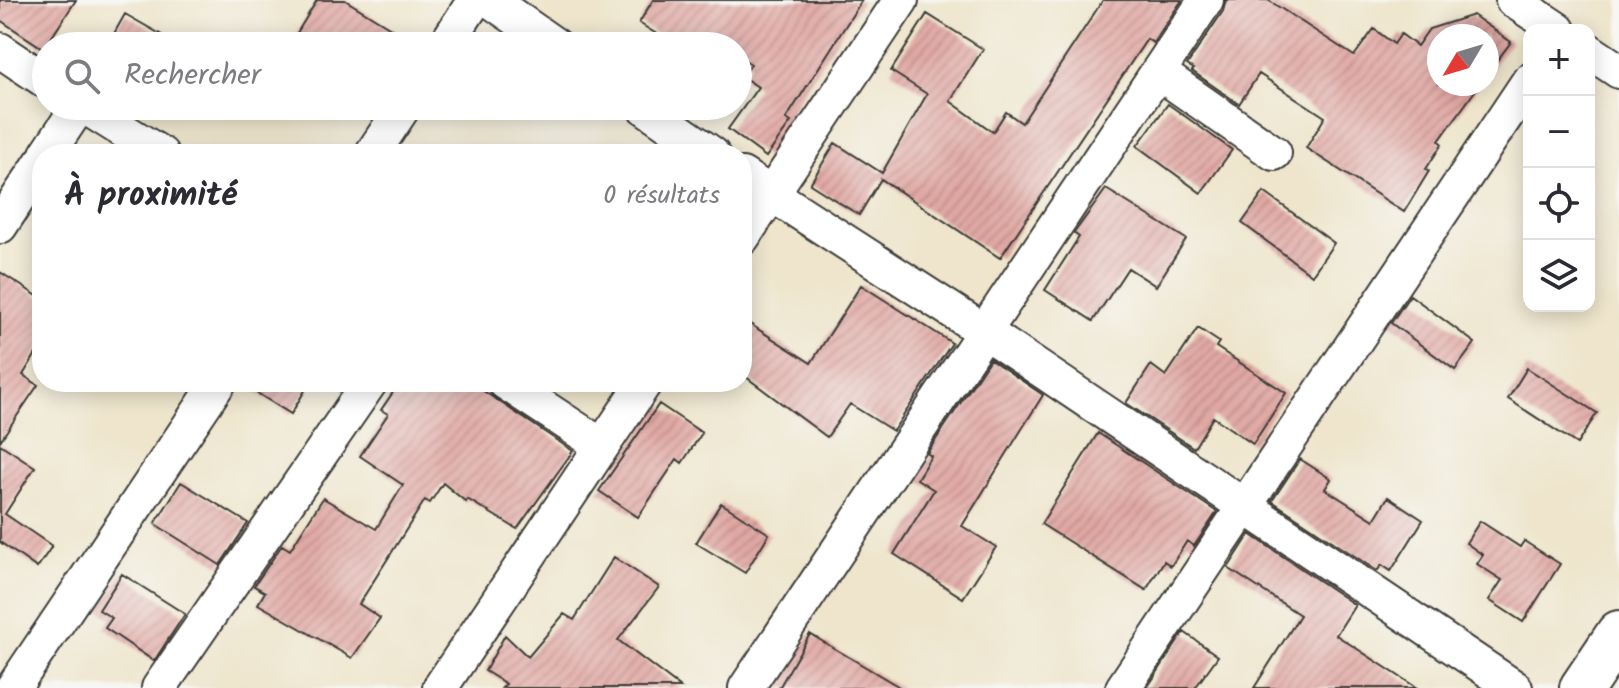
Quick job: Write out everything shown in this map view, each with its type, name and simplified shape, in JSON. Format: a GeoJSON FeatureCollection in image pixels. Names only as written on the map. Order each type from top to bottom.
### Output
{"type":"FeatureCollection","features":[{"type":"Feature","properties":{"kind":"street"},"geometry":{"type":"LineString","coordinates":[[454,32],[475,0]]}},
{"type":"Feature","properties":{"kind":"street"},"geometry":{"type":"LineString","coordinates":[[490,0],[536,32]]}},
{"type":"Feature","properties":{"kind":"street"},"geometry":{"type":"LineString","coordinates":[[752,223],[901,0]]}},
{"type":"Feature","properties":{"kind":"street"},"geometry":{"type":"LineString","coordinates":[[746,688],[1206,0]]}},
{"type":"Feature","properties":{"kind":"street"},"geometry":{"type":"LineString","coordinates":[[1513,0],[1549,24]]}},
{"type":"Feature","properties":{"kind":"street"},"geometry":{"type":"LineString","coordinates":[[0,50],[32,72]]}},
{"type":"Feature","properties":{"kind":"street"},"geometry":{"type":"LineString","coordinates":[[1595,55],[1619,71]]}},
{"type":"Feature","properties":{"kind":"street"},"geometry":{"type":"LineString","coordinates":[[1158,72],[1274,153]]}},
{"type":"Feature","properties":{"kind":"street"},"geometry":{"type":"LineString","coordinates":[[1123,688],[1523,90]]}},
{"type":"Feature","properties":{"kind":"street"},"geometry":{"type":"LineString","coordinates":[[54,144],[71,120]]}},
{"type":"Feature","properties":{"kind":"street"},"geometry":{"type":"LineString","coordinates":[[104,120],[144,144]]}},
{"type":"Feature","properties":{"kind":"street"},"geometry":{"type":"LineString","coordinates":[[379,144],[395,120]]}},
{"type":"Feature","properties":{"kind":"street"},"geometry":{"type":"LineString","coordinates":[[663,120],[698,144]]}},
{"type":"Feature","properties":{"kind":"street"},"geometry":{"type":"LineString","coordinates":[[0,226],[32,177]]}},
{"type":"Feature","properties":{"kind":"street"},"geometry":{"type":"LineString","coordinates":[[752,182],[985,332],[1515,688]]}},
{"type":"Feature","properties":{"kind":"street"},"geometry":{"type":"LineString","coordinates":[[13,688],[212,392]]}},
{"type":"Feature","properties":{"kind":"street"},"geometry":{"type":"LineString","coordinates":[[159,688],[363,392]]}},
{"type":"Feature","properties":{"kind":"street"},"geometry":{"type":"LineString","coordinates":[[520,392],[602,446]]}},
{"type":"Feature","properties":{"kind":"street"},"geometry":{"type":"LineString","coordinates":[[449,685],[638,392]]}},
{"type":"Feature","properties":{"kind":"street"},"geometry":{"type":"LineString","coordinates":[[1582,688],[1619,633]]}},
{"type":"Feature","properties":{"kind":"building"},"geometry":{"type":"Polygon","coordinates":[[[0,0],[76,0],[55,32],[32,32],[32,41],[0,20],[0,0]]]}},
{"type":"Feature","properties":{"kind":"building"},"geometry":{"type":"Polygon","coordinates":[[[317,0],[345,0],[397,32],[298,32],[317,0]]]}},
{"type":"Feature","properties":{"kind":"building"},"geometry":{"type":"Polygon","coordinates":[[[653,0],[862,0],[786,119],[791,122],[766,157],[728,129],[734,120],[752,120],[752,95],[758,87],[752,83],[752,32],[653,32],[639,23],[653,0]]]}},
{"type":"Feature","properties":{"kind":"building"},"geometry":{"type":"Polygon","coordinates":[[[1103,0],[1182,0],[1153,43],[1147,39],[1000,258],[881,179],[859,215],[810,184],[835,143],[882,173],[927,94],[891,71],[927,14],[983,49],[950,101],[993,132],[1006,112],[1022,123],[1103,0]]]}},
{"type":"Feature","properties":{"kind":"building"},"geometry":{"type":"Polygon","coordinates":[[[1226,0],[1268,0],[1354,56],[1374,29],[1394,44],[1401,34],[1417,46],[1427,32],[1427,96],[1471,96],[1439,141],[1442,144],[1426,169],[1429,171],[1404,212],[1306,148],[1325,117],[1259,74],[1239,104],[1192,71],[1194,69],[1187,65],[1223,11],[1226,0]]]}},
{"type":"Feature","properties":{"kind":"building"},"geometry":{"type":"Polygon","coordinates":[[[125,14],[156,32],[115,32],[125,14]]]}},
{"type":"Feature","properties":{"kind":"building"},"geometry":{"type":"Polygon","coordinates":[[[1473,15],[1486,24],[1445,24],[1473,15]]]}},
{"type":"Feature","properties":{"kind":"building"},"geometry":{"type":"Polygon","coordinates":[[[1499,33],[1511,42],[1499,58],[1499,33]]]}},
{"type":"Feature","properties":{"kind":"building"},"geometry":{"type":"Polygon","coordinates":[[[1168,104],[1232,150],[1201,193],[1137,146],[1168,104]]]}},
{"type":"Feature","properties":{"kind":"building"},"geometry":{"type":"Polygon","coordinates":[[[1106,189],[1186,239],[1156,286],[1128,268],[1093,321],[1045,290],[1079,237],[1074,233],[1106,189]]]}},
{"type":"Feature","properties":{"kind":"building"},"geometry":{"type":"Polygon","coordinates":[[[1264,192],[1334,243],[1312,275],[1242,223],[1264,192]]]}},
{"type":"Feature","properties":{"kind":"building"},"geometry":{"type":"Polygon","coordinates":[[[0,272],[32,293],[32,360],[23,375],[32,381],[33,392],[0,441],[0,272]]]}},
{"type":"Feature","properties":{"kind":"building"},"geometry":{"type":"Polygon","coordinates":[[[861,285],[952,343],[893,431],[850,404],[827,437],[752,381],[752,325],[811,363],[861,285]]]}},
{"type":"Feature","properties":{"kind":"building"},"geometry":{"type":"Polygon","coordinates":[[[1410,295],[1475,343],[1455,370],[1391,323],[1410,295]]]}},
{"type":"Feature","properties":{"kind":"building"},"geometry":{"type":"Polygon","coordinates":[[[1198,328],[1219,342],[1216,347],[1286,393],[1253,444],[1213,417],[1194,448],[1126,403],[1151,365],[1166,376],[1198,328]]]}},
{"type":"Feature","properties":{"kind":"building"},"geometry":{"type":"Polygon","coordinates":[[[990,359],[1043,395],[962,526],[996,547],[963,598],[894,554],[934,490],[917,479],[931,456],[927,453],[990,359]]]}},
{"type":"Feature","properties":{"kind":"building"},"geometry":{"type":"Polygon","coordinates":[[[1527,368],[1597,413],[1577,444],[1508,399],[1527,368]]]}},
{"type":"Feature","properties":{"kind":"building"},"geometry":{"type":"Polygon","coordinates":[[[255,392],[304,392],[291,414],[255,392]]]}},
{"type":"Feature","properties":{"kind":"building"},"geometry":{"type":"Polygon","coordinates":[[[393,392],[485,392],[573,451],[517,529],[467,499],[466,502],[443,483],[430,503],[425,500],[359,604],[380,618],[352,658],[258,604],[265,592],[254,586],[282,545],[290,550],[323,498],[376,529],[403,485],[360,456],[388,414],[381,410],[393,392]]]}},
{"type":"Feature","properties":{"kind":"building"},"geometry":{"type":"Polygon","coordinates":[[[659,404],[702,433],[682,463],[677,459],[638,517],[599,491],[659,404]]]}},
{"type":"Feature","properties":{"kind":"building"},"geometry":{"type":"Polygon","coordinates":[[[1098,433],[1217,512],[1194,546],[1187,541],[1171,566],[1164,561],[1146,590],[1041,524],[1098,433]]]}},
{"type":"Feature","properties":{"kind":"building"},"geometry":{"type":"Polygon","coordinates":[[[0,444],[35,467],[5,514],[52,546],[37,568],[0,542],[0,444]]]}},
{"type":"Feature","properties":{"kind":"building"},"geometry":{"type":"Polygon","coordinates":[[[1300,459],[1331,479],[1325,489],[1374,520],[1388,497],[1423,520],[1391,571],[1382,565],[1377,571],[1272,501],[1300,459]]]}},
{"type":"Feature","properties":{"kind":"building"},"geometry":{"type":"Polygon","coordinates":[[[181,482],[248,523],[220,565],[155,524],[181,482]]]}},
{"type":"Feature","properties":{"kind":"building"},"geometry":{"type":"Polygon","coordinates":[[[721,503],[769,534],[745,573],[696,543],[721,503]]]}},
{"type":"Feature","properties":{"kind":"building"},"geometry":{"type":"Polygon","coordinates":[[[1480,521],[1520,547],[1524,541],[1560,564],[1523,622],[1489,600],[1502,580],[1477,564],[1483,555],[1466,543],[1480,521]]]}},
{"type":"Feature","properties":{"kind":"building"},"geometry":{"type":"Polygon","coordinates":[[[1250,534],[1355,605],[1336,635],[1417,688],[1254,688],[1300,615],[1228,568],[1250,534]]]}},
{"type":"Feature","properties":{"kind":"building"},"geometry":{"type":"Polygon","coordinates":[[[614,557],[659,587],[618,640],[681,688],[502,688],[506,684],[485,671],[505,635],[528,657],[564,614],[574,620],[614,557]]]}},
{"type":"Feature","properties":{"kind":"building"},"geometry":{"type":"Polygon","coordinates":[[[122,574],[185,614],[154,661],[105,628],[112,618],[99,610],[122,574]]]}},
{"type":"Feature","properties":{"kind":"building"},"geometry":{"type":"Polygon","coordinates":[[[1184,632],[1218,656],[1195,688],[1147,688],[1184,632]]]}},
{"type":"Feature","properties":{"kind":"building"},"geometry":{"type":"Polygon","coordinates":[[[810,634],[901,688],[779,688],[810,634]]]}}]}
